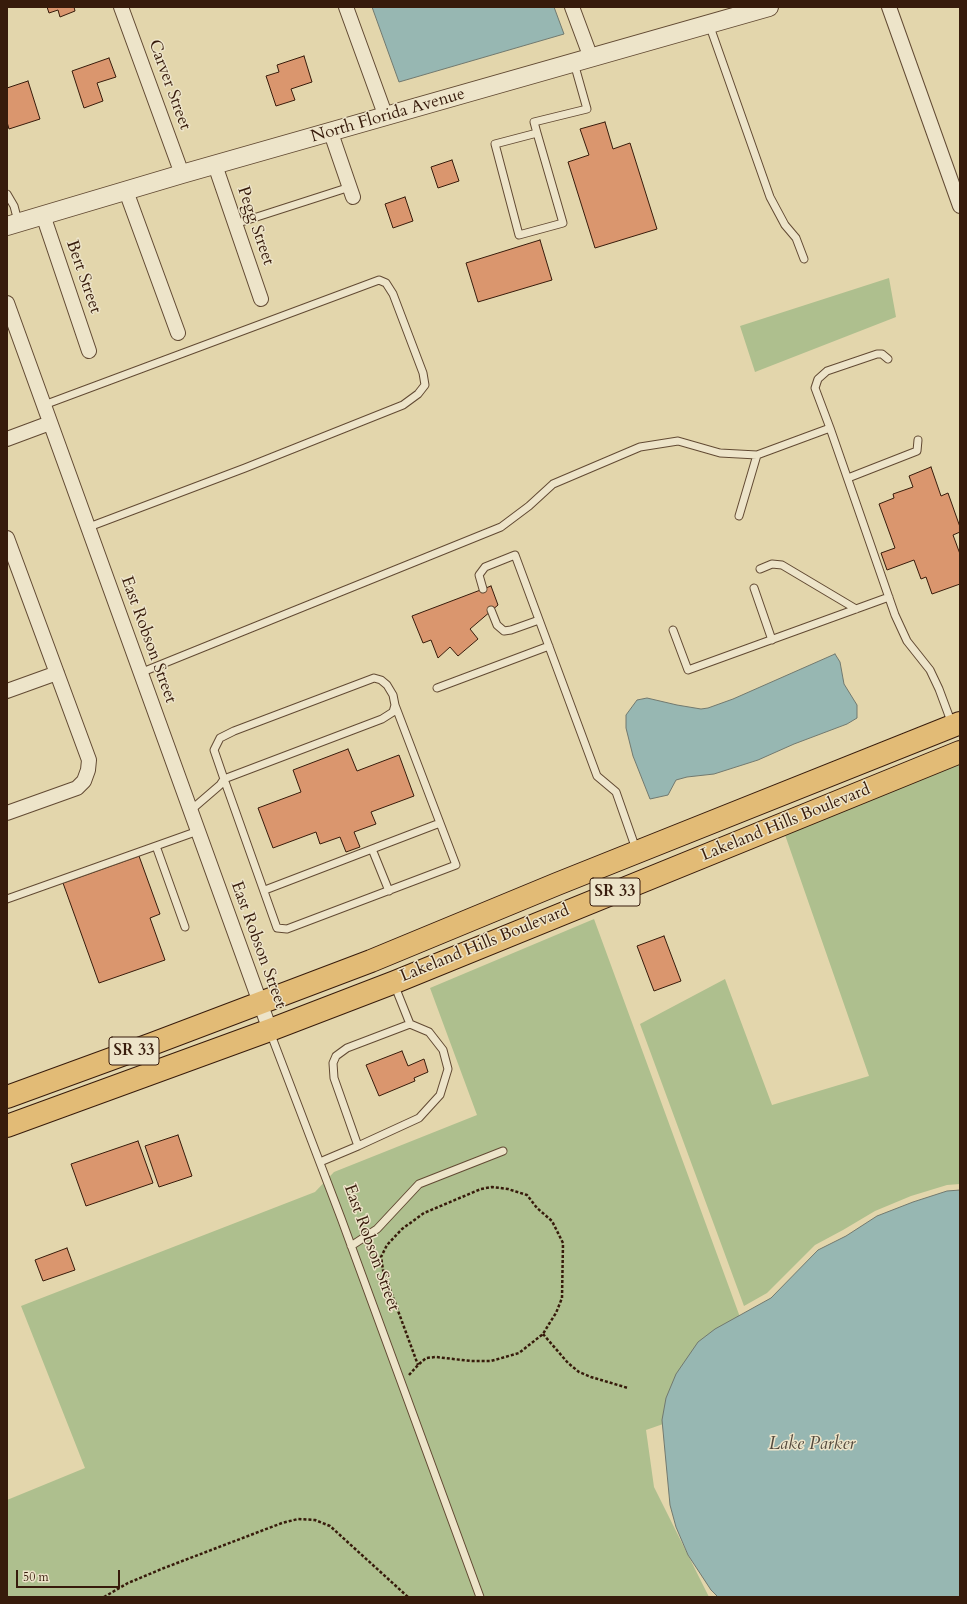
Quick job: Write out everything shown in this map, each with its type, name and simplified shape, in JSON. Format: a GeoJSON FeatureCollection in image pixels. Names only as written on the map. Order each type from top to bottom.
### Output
{"type":"FeatureCollection","features":[{"type":"Feature","properties":{"kind":"main road"},"geometry":{"type":"LineString","coordinates":[[742,841],[777,814],[925,756],[945,744],[956,725]]}},
{"type":"Feature","properties":{"kind":"main road","name":"Lakeland Hills Boulevard"},"geometry":{"type":"LineString","coordinates":[[7,1097],[260,1004],[371,961],[557,884],[956,725]]}},
{"type":"Feature","properties":{"kind":"main road","name":"Lakeland Hills Boulevard"},"geometry":{"type":"LineString","coordinates":[[7,1126],[270,1030],[393,982],[960,752]]}},
{"type":"Feature","properties":{"kind":"street","name":"Carver Street"},"geometry":{"type":"LineString","coordinates":[[121,7],[182,174]]}},
{"type":"Feature","properties":{"kind":"street"},"geometry":{"type":"LineString","coordinates":[[346,7],[386,117]]}},
{"type":"Feature","properties":{"kind":"street"},"geometry":{"type":"LineString","coordinates":[[572,7],[582,60]]}},
{"type":"Feature","properties":{"kind":"street","name":"North Florida Avenue"},"geometry":{"type":"LineString","coordinates":[[13,224],[182,174],[769,7]]}},
{"type":"Feature","properties":{"kind":"street"},"geometry":{"type":"LineString","coordinates":[[889,7],[960,206]]}},
{"type":"Feature","properties":{"kind":"street"},"geometry":{"type":"LineString","coordinates":[[330,133],[351,192]]}},
{"type":"Feature","properties":{"kind":"street","name":"Pegg Street"},"geometry":{"type":"LineString","coordinates":[[215,165],[261,299]]}},
{"type":"Feature","properties":{"kind":"street"},"geometry":{"type":"LineString","coordinates":[[126,191],[178,333]]}},
{"type":"Feature","properties":{"kind":"street","name":"Bert Street"},"geometry":{"type":"LineString","coordinates":[[43,215],[89,351]]}},
{"type":"Feature","properties":{"kind":"street","name":"East Robson Street"},"geometry":{"type":"LineString","coordinates":[[7,303],[270,1030]]}},
{"type":"Feature","properties":{"kind":"street"},"geometry":{"type":"LineString","coordinates":[[7,439],[50,423]]}},
{"type":"Feature","properties":{"kind":"street"},"geometry":{"type":"LineString","coordinates":[[7,538],[11,562],[57,673],[89,760],[88,770],[84,781],[77,788],[7,813]]}},
{"type":"Feature","properties":{"kind":"street"},"geometry":{"type":"LineString","coordinates":[[7,691],[57,673]]}},
{"type":"Feature","properties":{"kind":"lane"},"geometry":{"type":"LineString","coordinates":[[709,24],[770,197],[785,224],[796,238],[804,259]]}},
{"type":"Feature","properties":{"kind":"lane"},"geometry":{"type":"LineString","coordinates":[[537,133],[495,144],[519,235],[563,223],[534,122],[587,109],[582,60]]}},
{"type":"Feature","properties":{"kind":"lane"},"geometry":{"type":"LineString","coordinates":[[235,224],[351,192]]}},
{"type":"Feature","properties":{"kind":"lane"},"geometry":{"type":"LineString","coordinates":[[7,194],[14,206],[13,224]]}},
{"type":"Feature","properties":{"kind":"lane"},"geometry":{"type":"LineString","coordinates":[[44,405],[379,280],[386,283],[393,294],[423,373],[425,385],[418,394],[403,405],[245,468],[89,527]]}},
{"type":"Feature","properties":{"kind":"lane"},"geometry":{"type":"LineString","coordinates":[[888,359],[882,354],[877,354],[827,371],[818,379],[815,388],[889,597],[907,641],[930,670],[956,725]]}},
{"type":"Feature","properties":{"kind":"lane"},"geometry":{"type":"LineString","coordinates":[[140,673],[501,527],[529,506],[553,484],[640,448],[678,441],[720,453],[757,455],[830,428]]}},
{"type":"Feature","properties":{"kind":"lane"},"geometry":{"type":"LineString","coordinates":[[848,478],[917,451],[918,440]]}},
{"type":"Feature","properties":{"kind":"lane"},"geometry":{"type":"LineString","coordinates":[[739,516],[757,455]]}},
{"type":"Feature","properties":{"kind":"lane"},"geometry":{"type":"LineString","coordinates":[[483,589],[479,575],[485,567],[515,555],[597,776],[616,792],[638,853]]}},
{"type":"Feature","properties":{"kind":"lane"},"geometry":{"type":"LineString","coordinates":[[760,569],[772,564],[782,565],[856,609]]}},
{"type":"Feature","properties":{"kind":"lane"},"geometry":{"type":"LineString","coordinates":[[754,588],[772,640]]}},
{"type":"Feature","properties":{"kind":"lane"},"geometry":{"type":"LineString","coordinates":[[673,630],[688,670],[889,597]]}},
{"type":"Feature","properties":{"kind":"lane"},"geometry":{"type":"LineString","coordinates":[[491,610],[497,625],[504,631],[512,630],[540,620]]}},
{"type":"Feature","properties":{"kind":"lane"},"geometry":{"type":"LineString","coordinates":[[438,688],[549,646]]}},
{"type":"Feature","properties":{"kind":"lane"},"geometry":{"type":"LineString","coordinates":[[374,678],[381,680],[387,685],[393,695],[456,865],[287,929],[278,928],[224,779],[214,750],[220,738],[234,731],[374,678]]}},
{"type":"Feature","properties":{"kind":"lane"},"geometry":{"type":"LineString","coordinates":[[191,810],[220,785],[224,779],[382,719],[393,712],[396,705]]}},
{"type":"Feature","properties":{"kind":"lane"},"geometry":{"type":"LineString","coordinates":[[264,890],[440,823]]}},
{"type":"Feature","properties":{"kind":"lane"},"geometry":{"type":"LineString","coordinates":[[7,899],[198,831]]}},
{"type":"Feature","properties":{"kind":"lane"},"geometry":{"type":"LineString","coordinates":[[156,846],[185,927]]}},
{"type":"Feature","properties":{"kind":"lane"},"geometry":{"type":"LineString","coordinates":[[372,849],[388,891]]}},
{"type":"Feature","properties":{"kind":"lane"},"geometry":{"type":"LineString","coordinates":[[393,982],[410,1024]]}},
{"type":"Feature","properties":{"kind":"lane"},"geometry":{"type":"LineString","coordinates":[[320,1162],[358,1146],[419,1118],[440,1095],[448,1069],[443,1050],[429,1032],[410,1024],[347,1048],[336,1056],[333,1063],[334,1078],[358,1146]]}},
{"type":"Feature","properties":{"kind":"lane","name":"East Robson Street"},"geometry":{"type":"LineString","coordinates":[[270,1030],[480,1597]]}},
{"type":"Feature","properties":{"kind":"lane"},"geometry":{"type":"LineString","coordinates":[[351,1246],[378,1229],[419,1184],[503,1151]]}},
{"type":"Feature","properties":{"kind":"path"},"geometry":{"type":"LineString","coordinates":[[402,1385],[418,1365],[426,1358],[436,1357],[491,1362],[519,1353],[543,1334],[556,1313],[562,1298],[563,1243],[552,1221],[537,1208],[527,1195],[508,1189],[492,1187],[481,1189],[438,1206],[414,1219],[387,1246],[381,1257],[383,1270],[418,1365]]}},
{"type":"Feature","properties":{"kind":"path"},"geometry":{"type":"LineString","coordinates":[[543,1334],[568,1363],[579,1372],[628,1388]]}},
{"type":"Feature","properties":{"kind":"path"},"geometry":{"type":"LineString","coordinates":[[104,1597],[128,1583],[164,1568],[275,1526],[298,1519],[315,1520],[330,1526],[408,1597]]}},
{"type":"Feature","properties":{"kind":"green space"},"geometry":{"type":"Polygon","coordinates":[[[889,278],[896,317],[755,372],[740,326],[889,278]]]}},
{"type":"Feature","properties":{"kind":"green space"},"geometry":{"type":"Polygon","coordinates":[[[960,760],[960,1184],[947,1185],[911,1196],[875,1211],[815,1245],[767,1293],[744,1306],[640,1024],[725,979],[772,1105],[869,1076],[784,832],[960,760]]]}},
{"type":"Feature","properties":{"kind":"green space"},"geometry":{"type":"Polygon","coordinates":[[[594,919],[766,1388],[646,1430],[654,1487],[709,1597],[7,1597],[7,1500],[85,1468],[21,1306],[315,1192],[334,1172],[477,1115],[430,988],[594,919]]]}},
{"type":"Feature","properties":{"kind":"water"},"geometry":{"type":"Polygon","coordinates":[[[372,7],[554,7],[564,34],[399,82],[372,7]]]}},
{"type":"Feature","properties":{"kind":"water"},"geometry":{"type":"Polygon","coordinates":[[[835,654],[840,662],[844,684],[857,705],[857,718],[847,724],[794,744],[758,760],[714,774],[687,777],[676,780],[668,795],[650,799],[633,756],[626,728],[626,715],[637,700],[647,698],[701,709],[708,708],[733,699],[835,654]]]}},
{"type":"Feature","properties":{"kind":"water","name":"Lake Parker"},"geometry":{"type":"Polygon","coordinates":[[[960,1190],[960,1597],[718,1597],[711,1590],[688,1555],[676,1527],[670,1505],[662,1420],[666,1398],[676,1374],[698,1342],[715,1329],[771,1298],[818,1250],[846,1236],[877,1216],[947,1191],[960,1190]]]}},
{"type":"Feature","properties":{"kind":"building"},"geometry":{"type":"Polygon","coordinates":[[[47,7],[74,7],[75,11],[60,17],[58,10],[49,13],[47,7]]]}},
{"type":"Feature","properties":{"kind":"building"},"geometry":{"type":"Polygon","coordinates":[[[304,56],[312,82],[291,89],[295,100],[276,106],[266,76],[279,72],[277,65],[304,56]]]}},
{"type":"Feature","properties":{"kind":"building"},"geometry":{"type":"Polygon","coordinates":[[[109,58],[116,77],[97,83],[103,101],[84,108],[72,71],[109,58]]]}},
{"type":"Feature","properties":{"kind":"building"},"geometry":{"type":"Polygon","coordinates":[[[28,81],[40,119],[9,129],[7,122],[7,88],[28,81]]]}},
{"type":"Feature","properties":{"kind":"building"},"geometry":{"type":"Polygon","coordinates":[[[605,122],[613,149],[630,143],[657,229],[595,248],[568,162],[589,155],[580,129],[605,122]]]}},
{"type":"Feature","properties":{"kind":"building"},"geometry":{"type":"Polygon","coordinates":[[[452,160],[459,181],[438,188],[431,167],[452,160]]]}},
{"type":"Feature","properties":{"kind":"building"},"geometry":{"type":"Polygon","coordinates":[[[405,197],[413,221],[393,228],[385,204],[405,197]]]}},
{"type":"Feature","properties":{"kind":"building"},"geometry":{"type":"Polygon","coordinates":[[[540,240],[552,280],[478,302],[466,263],[540,240]]]}},
{"type":"Feature","properties":{"kind":"building"},"geometry":{"type":"Polygon","coordinates":[[[931,467],[941,496],[948,493],[960,527],[960,532],[953,535],[960,554],[960,584],[932,594],[926,577],[921,579],[914,560],[887,570],[881,553],[895,548],[879,504],[894,498],[893,494],[913,487],[909,476],[931,467]]]}},
{"type":"Feature","properties":{"kind":"building"},"geometry":{"type":"Polygon","coordinates":[[[491,586],[498,605],[470,629],[478,639],[458,656],[450,647],[438,658],[431,640],[423,643],[412,616],[491,586]]]}},
{"type":"Feature","properties":{"kind":"building"},"geometry":{"type":"Polygon","coordinates":[[[348,749],[357,771],[399,755],[414,796],[371,812],[376,824],[354,832],[360,847],[346,852],[340,837],[320,844],[316,832],[273,848],[258,808],[301,792],[293,770],[348,749]]]}},
{"type":"Feature","properties":{"kind":"building"},"geometry":{"type":"Polygon","coordinates":[[[139,856],[160,914],[150,918],[165,960],[99,983],[63,883],[139,856]]]}},
{"type":"Feature","properties":{"kind":"building"},"geometry":{"type":"Polygon","coordinates":[[[664,936],[681,981],[654,991],[637,946],[664,936]]]}},
{"type":"Feature","properties":{"kind":"building"},"geometry":{"type":"Polygon","coordinates":[[[402,1051],[408,1066],[424,1059],[428,1072],[414,1078],[415,1081],[379,1096],[366,1065],[402,1051]]]}},
{"type":"Feature","properties":{"kind":"building"},"geometry":{"type":"Polygon","coordinates":[[[178,1135],[192,1176],[159,1187],[145,1146],[178,1135]]]}},
{"type":"Feature","properties":{"kind":"building"},"geometry":{"type":"Polygon","coordinates":[[[138,1141],[153,1183],[86,1206],[71,1164],[138,1141]]]}},
{"type":"Feature","properties":{"kind":"building"},"geometry":{"type":"Polygon","coordinates":[[[67,1248],[75,1270],[43,1281],[35,1260],[67,1248]]]}}]}
